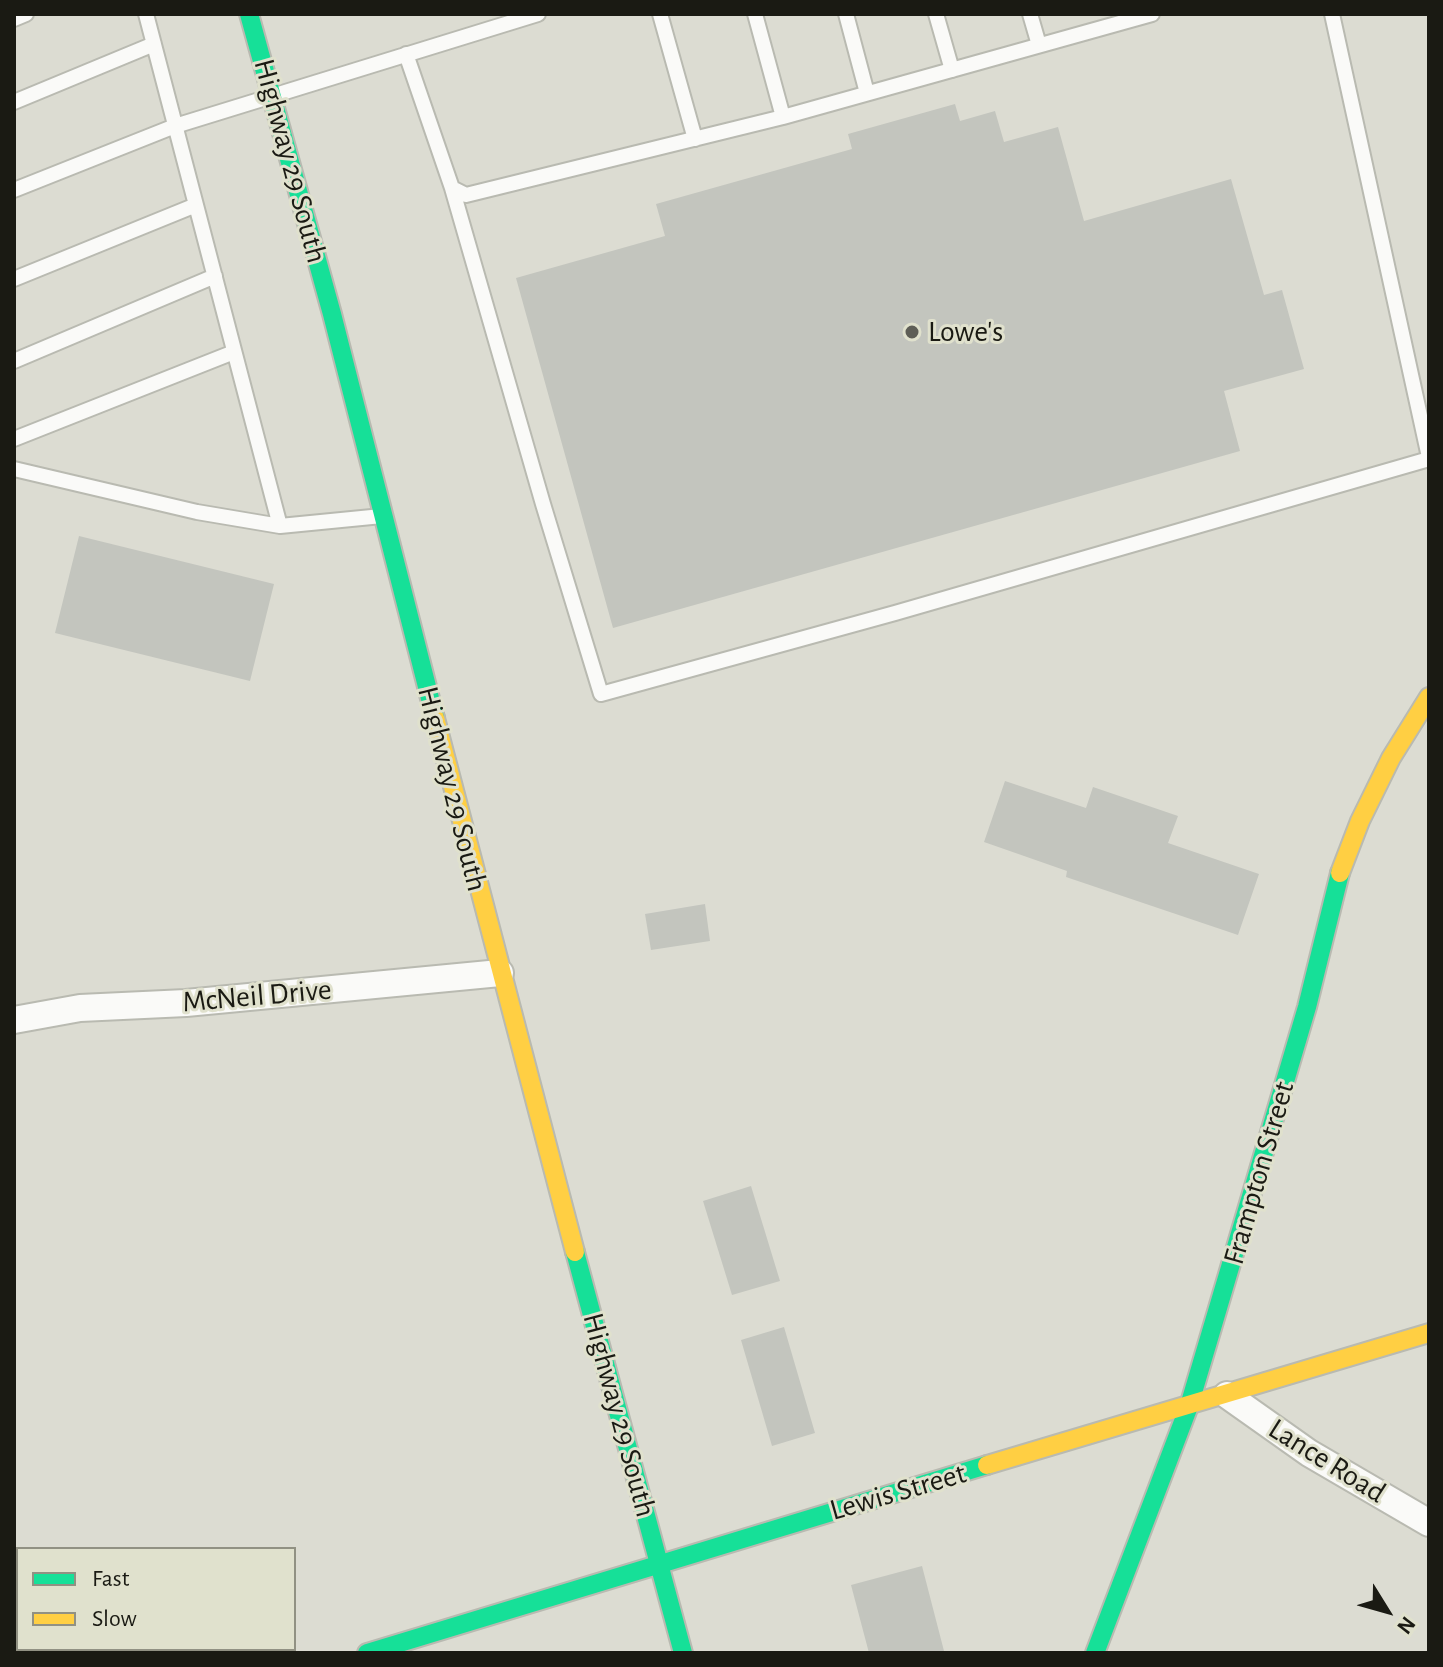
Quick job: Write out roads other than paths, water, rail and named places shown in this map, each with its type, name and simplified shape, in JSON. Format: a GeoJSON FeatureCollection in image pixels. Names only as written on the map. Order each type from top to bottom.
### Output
{"type":"FeatureCollection","features":[{"type":"Feature","properties":{"kind":"street","name":"Highway 29 South"},"geometry":{"type":"LineString","coordinates":[[249,14],[332,314],[500,973],[683,1653]]}},
{"type":"Feature","properties":{"kind":"street","name":"Frampton Street"},"geometry":{"type":"LineString","coordinates":[[1095,1653],[1189,1406],[1274,1124],[1340,872],[1360,821],[1391,758],[1429,697]]}},
{"type":"Feature","properties":{"kind":"street","name":"McNeil Drive"},"geometry":{"type":"LineString","coordinates":[[14,1020],[80,1008],[186,1003],[500,973]]}},
{"type":"Feature","properties":{"kind":"street","name":"Lewis Street"},"geometry":{"type":"LineString","coordinates":[[367,1653],[660,1562],[1429,1333]]}},
{"type":"Feature","properties":{"kind":"street","name":"Lance Road"},"geometry":{"type":"LineString","coordinates":[[1227,1395],[1309,1453],[1429,1523]]}},
{"type":"Feature","properties":{"kind":"lane"},"geometry":{"type":"LineString","coordinates":[[14,19],[26,14]]}},
{"type":"Feature","properties":{"kind":"lane"},"geometry":{"type":"LineString","coordinates":[[146,14],[280,526]]}},
{"type":"Feature","properties":{"kind":"lane"},"geometry":{"type":"LineString","coordinates":[[14,190],[175,126],[510,18],[538,14]]}},
{"type":"Feature","properties":{"kind":"lane"},"geometry":{"type":"LineString","coordinates":[[660,14],[695,139]]}},
{"type":"Feature","properties":{"kind":"lane"},"geometry":{"type":"LineString","coordinates":[[755,14],[783,117]]}},
{"type":"Feature","properties":{"kind":"lane"},"geometry":{"type":"LineString","coordinates":[[846,14],[867,93]]}},
{"type":"Feature","properties":{"kind":"lane"},"geometry":{"type":"LineString","coordinates":[[936,14],[952,70]]}},
{"type":"Feature","properties":{"kind":"lane"},"geometry":{"type":"LineString","coordinates":[[1030,14],[1039,45]]}},
{"type":"Feature","properties":{"kind":"lane"},"geometry":{"type":"LineString","coordinates":[[452,188],[466,195],[695,139],[952,70],[1128,17],[1152,14]]}},
{"type":"Feature","properties":{"kind":"lane"},"geometry":{"type":"LineString","coordinates":[[406,54],[452,188],[601,694],[881,617],[1429,458],[1332,14]]}},
{"type":"Feature","properties":{"kind":"lane"},"geometry":{"type":"LineString","coordinates":[[14,102],[154,44]]}},
{"type":"Feature","properties":{"kind":"lane"},"geometry":{"type":"LineString","coordinates":[[14,279],[196,205]]}},
{"type":"Feature","properties":{"kind":"lane"},"geometry":{"type":"LineString","coordinates":[[14,361],[215,276]]}},
{"type":"Feature","properties":{"kind":"lane"},"geometry":{"type":"LineString","coordinates":[[14,439],[234,352]]}},
{"type":"Feature","properties":{"kind":"lane"},"geometry":{"type":"LineString","coordinates":[[14,469],[197,512],[280,526],[382,516]]}},
{"type":"Feature","properties":{"kind":"place","name":"Lowe's"},"geometry":{"type":"Point","coordinates":[912,332]}}]}
